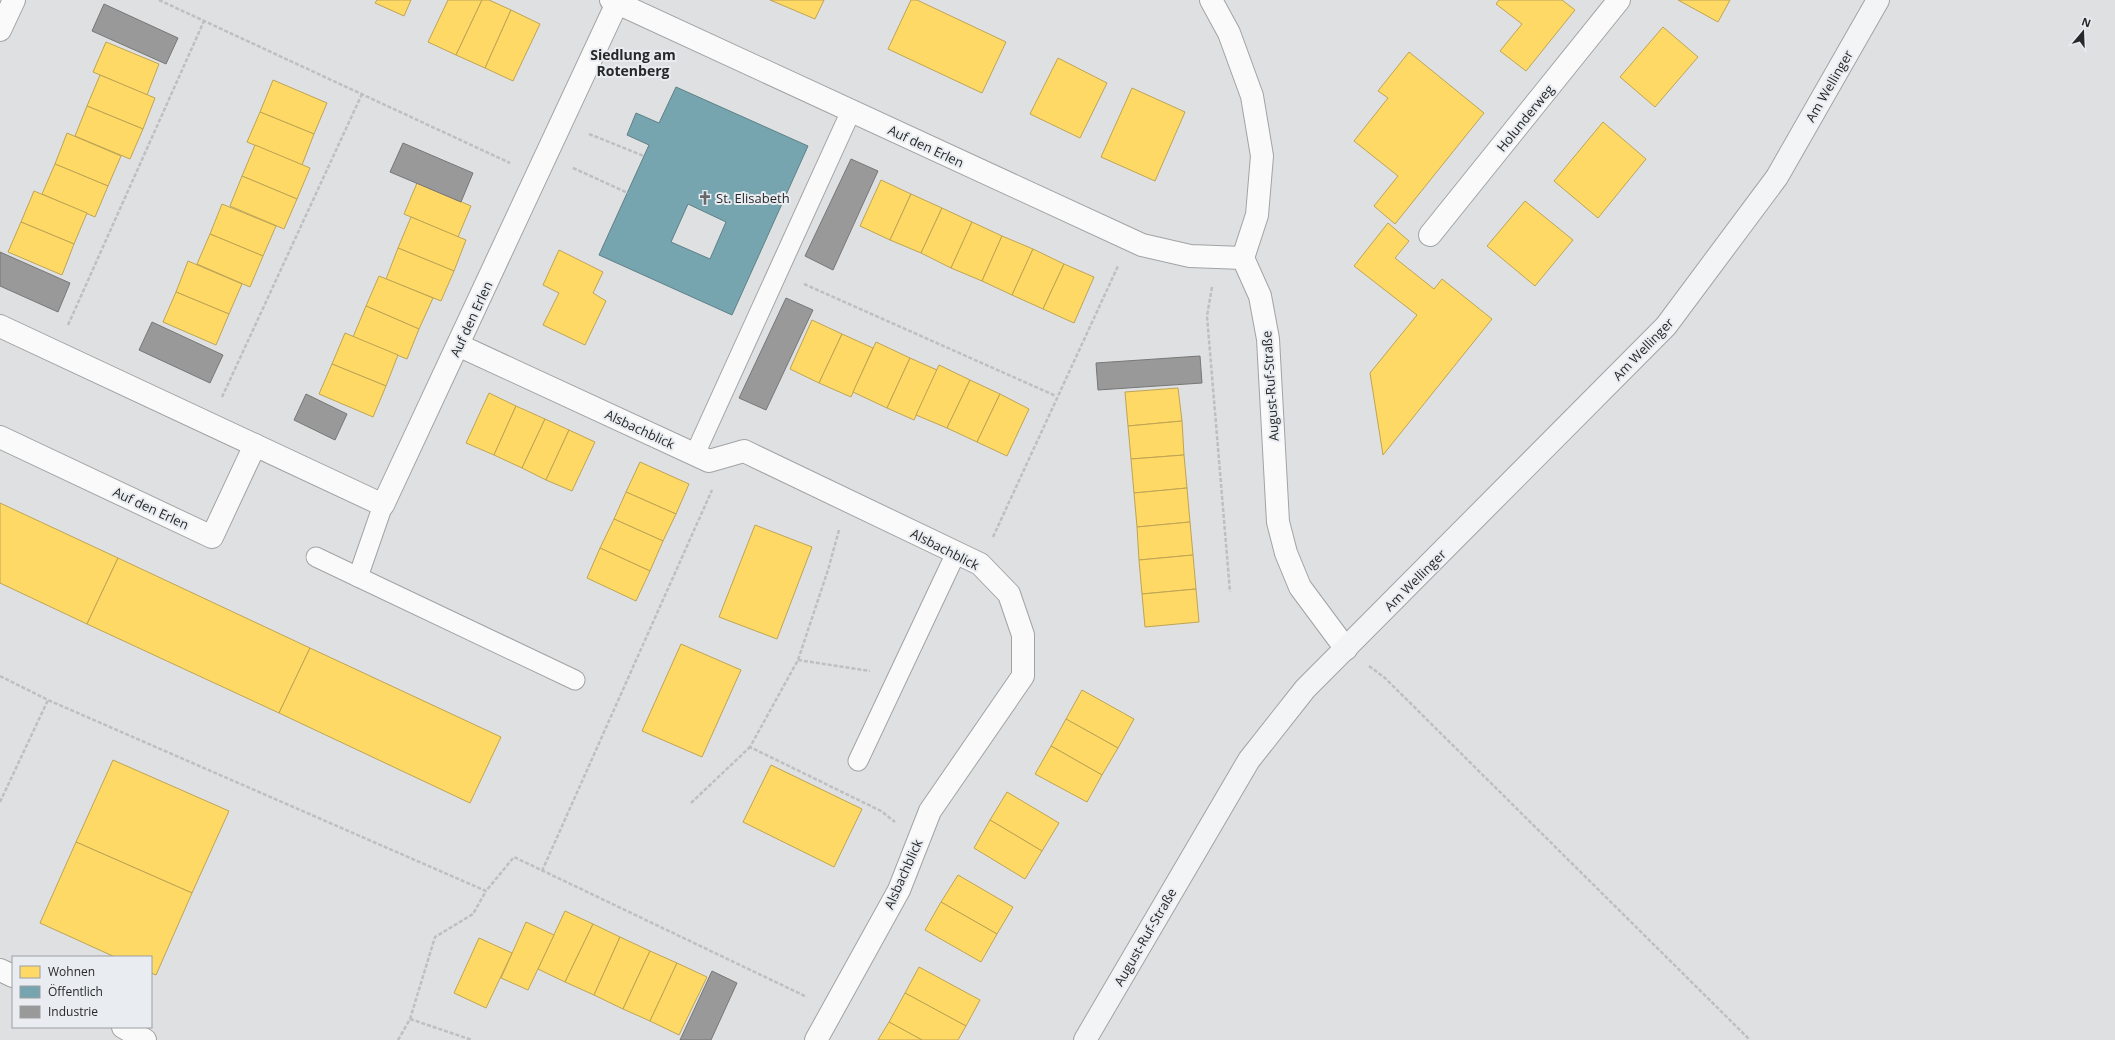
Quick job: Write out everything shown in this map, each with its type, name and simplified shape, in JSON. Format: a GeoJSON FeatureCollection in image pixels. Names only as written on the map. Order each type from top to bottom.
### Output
{"type":"FeatureCollection","features":[{"type":"Feature","properties":{"kind":"main road","name":"Am Wellinger"},"geometry":{"type":"LineString","coordinates":[[1205,835],[1249,760],[1305,689],[1666,326],[1777,177],[1878,0]]}},
{"type":"Feature","properties":{"kind":"main road","name":"August-Ruf-Straße"},"geometry":{"type":"LineString","coordinates":[[1085,1040],[1205,835]]}},
{"type":"Feature","properties":{"kind":"street"},"geometry":{"type":"LineString","coordinates":[[0,30],[14,0]]}},
{"type":"Feature","properties":{"kind":"street"},"geometry":{"type":"LineString","coordinates":[[1211,0],[1229,33],[1252,96],[1262,156],[1257,215],[1243,258]]}},
{"type":"Feature","properties":{"kind":"street","name":"Holunderweg"},"geometry":{"type":"LineString","coordinates":[[1430,235],[1619,0]]}},
{"type":"Feature","properties":{"kind":"street","name":"Auf den Erlen"},"geometry":{"type":"LineString","coordinates":[[384,505],[542,166],[614,1],[1142,245],[1190,256],[1243,258]]}},
{"type":"Feature","properties":{"kind":"street","name":"August-Ruf-Straße"},"geometry":{"type":"LineString","coordinates":[[1243,258],[1260,296],[1268,339],[1280,528],[1286,553],[1300,587],[1346,649]]}},
{"type":"Feature","properties":{"kind":"street"},"geometry":{"type":"LineString","coordinates":[[0,326],[384,505]]}},
{"type":"Feature","properties":{"kind":"street","name":"Alsbachblick"},"geometry":{"type":"LineString","coordinates":[[458,345],[709,461],[744,451],[980,564],[1009,594],[1023,635],[1023,676],[930,811],[899,890],[816,1040]]}},
{"type":"Feature","properties":{"kind":"street","name":"Auf den Erlen"},"geometry":{"type":"LineString","coordinates":[[0,437],[212,536],[255,445]]}},
{"type":"Feature","properties":{"kind":"street"},"geometry":{"type":"LineString","coordinates":[[0,970],[12,976]]}},
{"type":"Feature","properties":{"kind":"street"},"geometry":{"type":"LineString","coordinates":[[124,1028],[145,1040]]}},
{"type":"Feature","properties":{"kind":"lane"},"geometry":{"type":"LineString","coordinates":[[695,454],[851,111]]}},
{"type":"Feature","properties":{"kind":"lane"},"geometry":{"type":"LineString","coordinates":[[358,577],[384,505]]}},
{"type":"Feature","properties":{"kind":"lane"},"geometry":{"type":"LineString","coordinates":[[858,761],[956,553]]}},
{"type":"Feature","properties":{"kind":"lane"},"geometry":{"type":"LineString","coordinates":[[316,557],[575,680]]}},
{"type":"Feature","properties":{"kind":"path"},"geometry":{"type":"LineString","coordinates":[[159,0],[362,94],[542,166],[628,193]]}},
{"type":"Feature","properties":{"kind":"path"},"geometry":{"type":"LineString","coordinates":[[56,352],[204,21]]}},
{"type":"Feature","properties":{"kind":"path"},"geometry":{"type":"LineString","coordinates":[[210,424],[362,94]]}},
{"type":"Feature","properties":{"kind":"path"},"geometry":{"type":"LineString","coordinates":[[562,122],[644,156]]}},
{"type":"Feature","properties":{"kind":"path"},"geometry":{"type":"LineString","coordinates":[[980,564],[1056,396],[1130,240]]}},
{"type":"Feature","properties":{"kind":"path"},"geometry":{"type":"LineString","coordinates":[[1217,257],[1207,316],[1230,592]]}},
{"type":"Feature","properties":{"kind":"path"},"geometry":{"type":"LineString","coordinates":[[778,272],[1056,396]]}},
{"type":"Feature","properties":{"kind":"path"},"geometry":{"type":"LineString","coordinates":[[542,871],[727,456]]}},
{"type":"Feature","properties":{"kind":"path"},"geometry":{"type":"LineString","coordinates":[[691,803],[750,746],[798,660],[828,570],[848,501]]}},
{"type":"Feature","properties":{"kind":"path"},"geometry":{"type":"LineString","coordinates":[[1346,649],[1385,678],[1750,1040]]}},
{"type":"Feature","properties":{"kind":"path"},"geometry":{"type":"LineString","coordinates":[[798,660],[898,676]]}},
{"type":"Feature","properties":{"kind":"path"},"geometry":{"type":"LineString","coordinates":[[0,676],[48,700],[486,891]]}},
{"type":"Feature","properties":{"kind":"path"},"geometry":{"type":"LineString","coordinates":[[0,802],[48,700]]}},
{"type":"Feature","properties":{"kind":"path"},"geometry":{"type":"LineString","coordinates":[[750,746],[881,811],[918,841]]}},
{"type":"Feature","properties":{"kind":"path"},"geometry":{"type":"LineString","coordinates":[[398,1040],[410,1019],[435,937],[473,914],[486,891],[514,857],[833,1009]]}},
{"type":"Feature","properties":{"kind":"path"},"geometry":{"type":"LineString","coordinates":[[410,1019],[472,1040]]}},
{"type":"Feature","properties":{"kind":"building: Wohnen"},"geometry":{"type":"Polygon","coordinates":[[[377,0],[411,0],[404,16],[375,3],[377,0]]]}},
{"type":"Feature","properties":{"kind":"building: Wohnen"},"geometry":{"type":"Polygon","coordinates":[[[448,0],[482,0],[456,55],[428,42],[448,0]]]}},
{"type":"Feature","properties":{"kind":"building: Wohnen"},"geometry":{"type":"Polygon","coordinates":[[[482,0],[489,0],[511,10],[485,68],[456,55],[482,0]]]}},
{"type":"Feature","properties":{"kind":"building: Wohnen"},"geometry":{"type":"Polygon","coordinates":[[[770,0],[824,0],[815,19],[770,0]]]}},
{"type":"Feature","properties":{"kind":"building: Wohnen"},"geometry":{"type":"Polygon","coordinates":[[[911,0],[917,0],[1006,42],[982,93],[888,49],[911,0]]]}},
{"type":"Feature","properties":{"kind":"building: Wohnen"},"geometry":{"type":"Polygon","coordinates":[[[1499,0],[1562,0],[1575,10],[1526,71],[1500,51],[1522,24],[1496,4],[1499,0]]]}},
{"type":"Feature","properties":{"kind":"building: Wohnen"},"geometry":{"type":"Polygon","coordinates":[[[1678,0],[1730,0],[1718,22],[1678,0]]]}},
{"type":"Feature","properties":{"kind":"building: Wohnen"},"geometry":{"type":"Polygon","coordinates":[[[511,10],[540,24],[513,81],[485,68],[511,10]]]}},
{"type":"Feature","properties":{"kind":"building: Wohnen"},"geometry":{"type":"Polygon","coordinates":[[[1663,27],[1698,57],[1655,107],[1620,77],[1663,27]]]}},
{"type":"Feature","properties":{"kind":"building: Wohnen"},"geometry":{"type":"Polygon","coordinates":[[[106,42],[159,64],[147,95],[93,72],[106,42]]]}},
{"type":"Feature","properties":{"kind":"building: Wohnen"},"geometry":{"type":"Polygon","coordinates":[[[1409,52],[1484,113],[1395,224],[1374,206],[1398,176],[1354,141],[1388,98],[1378,91],[1409,52]]]}},
{"type":"Feature","properties":{"kind":"building: Wohnen"},"geometry":{"type":"Polygon","coordinates":[[[1058,58],[1107,83],[1080,138],[1030,114],[1058,58]]]}},
{"type":"Feature","properties":{"kind":"building: Wohnen"},"geometry":{"type":"Polygon","coordinates":[[[100,75],[155,98],[143,129],[87,106],[100,75]]]}},
{"type":"Feature","properties":{"kind":"building: Wohnen"},"geometry":{"type":"Polygon","coordinates":[[[273,80],[327,103],[314,134],[260,112],[273,80]]]}},
{"type":"Feature","properties":{"kind":"building: Wohnen"},"geometry":{"type":"Polygon","coordinates":[[[1132,88],[1185,112],[1155,181],[1101,157],[1132,88]]]}},
{"type":"Feature","properties":{"kind":"building: Wohnen"},"geometry":{"type":"Polygon","coordinates":[[[87,106],[143,129],[130,159],[75,136],[87,106]]]}},
{"type":"Feature","properties":{"kind":"building: Wohnen"},"geometry":{"type":"Polygon","coordinates":[[[260,112],[314,134],[302,165],[247,142],[260,112]]]}},
{"type":"Feature","properties":{"kind":"building: Wohnen"},"geometry":{"type":"Polygon","coordinates":[[[1603,122],[1646,159],[1598,218],[1554,181],[1603,122]]]}},
{"type":"Feature","properties":{"kind":"building: Wohnen"},"geometry":{"type":"Polygon","coordinates":[[[67,133],[121,156],[108,186],[55,164],[67,133]]]}},
{"type":"Feature","properties":{"kind":"building: Wohnen"},"geometry":{"type":"Polygon","coordinates":[[[255,145],[310,168],[297,199],[242,176],[255,145]]]}},
{"type":"Feature","properties":{"kind":"building: Wohnen"},"geometry":{"type":"Polygon","coordinates":[[[55,164],[108,186],[95,217],[42,194],[55,164]]]}},
{"type":"Feature","properties":{"kind":"building: Wohnen"},"geometry":{"type":"Polygon","coordinates":[[[242,176],[297,199],[284,229],[230,206],[242,176]]]}},
{"type":"Feature","properties":{"kind":"building: Wohnen"},"geometry":{"type":"Polygon","coordinates":[[[881,180],[911,194],[890,240],[860,226],[881,180]]]}},
{"type":"Feature","properties":{"kind":"building: Wohnen"},"geometry":{"type":"Polygon","coordinates":[[[417,183],[471,206],[458,237],[404,214],[417,183]]]}},
{"type":"Feature","properties":{"kind":"building: Wohnen"},"geometry":{"type":"Polygon","coordinates":[[[34,191],[87,213],[74,244],[21,222],[34,191]]]}},
{"type":"Feature","properties":{"kind":"building: Wohnen"},"geometry":{"type":"Polygon","coordinates":[[[911,194],[942,208],[921,253],[890,240],[911,194]]]}},
{"type":"Feature","properties":{"kind":"building: Wohnen"},"geometry":{"type":"Polygon","coordinates":[[[1525,201],[1573,240],[1535,286],[1487,246],[1525,201]]]}},
{"type":"Feature","properties":{"kind":"building: Wohnen"},"geometry":{"type":"Polygon","coordinates":[[[222,204],[276,226],[263,256],[210,234],[222,204]]]}},
{"type":"Feature","properties":{"kind":"building: Wohnen"},"geometry":{"type":"Polygon","coordinates":[[[942,208],[972,222],[951,268],[921,253],[942,208]]]}},
{"type":"Feature","properties":{"kind":"building: Wohnen"},"geometry":{"type":"Polygon","coordinates":[[[411,217],[466,240],[454,271],[398,248],[411,217]]]}},
{"type":"Feature","properties":{"kind":"building: Wohnen"},"geometry":{"type":"Polygon","coordinates":[[[21,222],[74,244],[62,275],[8,252],[21,222]]]}},
{"type":"Feature","properties":{"kind":"building: Wohnen"},"geometry":{"type":"Polygon","coordinates":[[[972,222],[1002,236],[982,281],[951,268],[972,222]]]}},
{"type":"Feature","properties":{"kind":"building: Wohnen"},"geometry":{"type":"Polygon","coordinates":[[[1388,223],[1409,241],[1395,258],[1434,289],[1442,279],[1492,319],[1383,455],[1370,373],[1417,315],[1354,266],[1388,223]]]}},
{"type":"Feature","properties":{"kind":"building: Wohnen"},"geometry":{"type":"Polygon","coordinates":[[[210,234],[263,256],[250,287],[197,264],[210,234]]]}},
{"type":"Feature","properties":{"kind":"building: Wohnen"},"geometry":{"type":"Polygon","coordinates":[[[1002,236],[1033,249],[1012,295],[982,281],[1002,236]]]}},
{"type":"Feature","properties":{"kind":"building: Wohnen"},"geometry":{"type":"Polygon","coordinates":[[[398,248],[454,271],[441,301],[386,279],[398,248]]]}},
{"type":"Feature","properties":{"kind":"building: Wohnen"},"geometry":{"type":"Polygon","coordinates":[[[1033,249],[1064,264],[1043,309],[1012,295],[1033,249]]]}},
{"type":"Feature","properties":{"kind":"building: Wohnen"},"geometry":{"type":"Polygon","coordinates":[[[559,250],[603,272],[593,293],[606,301],[585,345],[543,325],[559,293],[543,285],[559,250]]]}},
{"type":"Feature","properties":{"kind":"building: Wohnen"},"geometry":{"type":"Polygon","coordinates":[[[188,261],[242,284],[229,314],[176,292],[188,261]]]}},
{"type":"Feature","properties":{"kind":"building: Wohnen"},"geometry":{"type":"Polygon","coordinates":[[[1064,264],[1094,277],[1074,323],[1043,309],[1064,264]]]}},
{"type":"Feature","properties":{"kind":"building: Wohnen"},"geometry":{"type":"Polygon","coordinates":[[[379,276],[433,298],[419,329],[366,306],[379,276]]]}},
{"type":"Feature","properties":{"kind":"building: Wohnen"},"geometry":{"type":"Polygon","coordinates":[[[176,292],[229,314],[216,345],[163,322],[176,292]]]}},
{"type":"Feature","properties":{"kind":"building: Wohnen"},"geometry":{"type":"Polygon","coordinates":[[[366,306],[419,329],[407,359],[353,337],[366,306]]]}},
{"type":"Feature","properties":{"kind":"building: Wohnen"},"geometry":{"type":"Polygon","coordinates":[[[812,320],[842,334],[819,383],[790,369],[812,320]]]}},
{"type":"Feature","properties":{"kind":"building: Wohnen"},"geometry":{"type":"Polygon","coordinates":[[[345,333],[398,355],[386,386],[332,364],[345,333]]]}},
{"type":"Feature","properties":{"kind":"building: Wohnen"},"geometry":{"type":"Polygon","coordinates":[[[842,334],[873,348],[851,397],[819,383],[842,334]]]}},
{"type":"Feature","properties":{"kind":"building: Wohnen"},"geometry":{"type":"Polygon","coordinates":[[[876,342],[910,358],[887,408],[853,392],[876,342]]]}},
{"type":"Feature","properties":{"kind":"building: Wohnen"},"geometry":{"type":"Polygon","coordinates":[[[910,358],[937,370],[914,420],[887,408],[910,358]]]}},
{"type":"Feature","properties":{"kind":"building: Wohnen"},"geometry":{"type":"Polygon","coordinates":[[[332,364],[386,386],[373,417],[319,394],[332,364]]]}},
{"type":"Feature","properties":{"kind":"building: Wohnen"},"geometry":{"type":"Polygon","coordinates":[[[939,365],[970,380],[947,428],[916,415],[939,365]]]}},
{"type":"Feature","properties":{"kind":"building: Wohnen"},"geometry":{"type":"Polygon","coordinates":[[[970,380],[1000,394],[977,442],[947,428],[970,380]]]}},
{"type":"Feature","properties":{"kind":"building: Wohnen"},"geometry":{"type":"Polygon","coordinates":[[[1178,388],[1182,421],[1128,426],[1125,392],[1178,388]]]}},
{"type":"Feature","properties":{"kind":"building: Wohnen"},"geometry":{"type":"Polygon","coordinates":[[[489,393],[516,406],[494,455],[466,443],[489,393]]]}},
{"type":"Feature","properties":{"kind":"building: Wohnen"},"geometry":{"type":"Polygon","coordinates":[[[1000,394],[1029,409],[1007,456],[977,442],[1000,394]]]}},
{"type":"Feature","properties":{"kind":"building: Wohnen"},"geometry":{"type":"Polygon","coordinates":[[[516,406],[545,419],[522,468],[494,455],[516,406]]]}},
{"type":"Feature","properties":{"kind":"building: Wohnen"},"geometry":{"type":"Polygon","coordinates":[[[545,419],[569,430],[546,480],[522,468],[545,419]]]}},
{"type":"Feature","properties":{"kind":"building: Wohnen"},"geometry":{"type":"Polygon","coordinates":[[[1182,421],[1184,455],[1131,459],[1128,426],[1182,421]]]}},
{"type":"Feature","properties":{"kind":"building: Wohnen"},"geometry":{"type":"Polygon","coordinates":[[[569,430],[595,442],[572,491],[546,480],[569,430]]]}},
{"type":"Feature","properties":{"kind":"building: Wohnen"},"geometry":{"type":"Polygon","coordinates":[[[1184,455],[1187,488],[1134,493],[1131,459],[1184,455]]]}},
{"type":"Feature","properties":{"kind":"building: Wohnen"},"geometry":{"type":"Polygon","coordinates":[[[640,462],[689,484],[676,514],[626,492],[640,462]]]}},
{"type":"Feature","properties":{"kind":"building: Wohnen"},"geometry":{"type":"Polygon","coordinates":[[[1187,488],[1190,522],[1137,527],[1134,493],[1187,488]]]}},
{"type":"Feature","properties":{"kind":"building: Wohnen"},"geometry":{"type":"Polygon","coordinates":[[[626,492],[676,514],[663,541],[614,519],[626,492]]]}},
{"type":"Feature","properties":{"kind":"building: Wohnen"},"geometry":{"type":"Polygon","coordinates":[[[0,503],[118,558],[87,624],[0,583],[0,503]]]}},
{"type":"Feature","properties":{"kind":"building: Wohnen"},"geometry":{"type":"Polygon","coordinates":[[[614,519],[663,541],[650,571],[600,548],[614,519]]]}},
{"type":"Feature","properties":{"kind":"building: Wohnen"},"geometry":{"type":"Polygon","coordinates":[[[1190,522],[1193,555],[1139,560],[1137,527],[1190,522]]]}},
{"type":"Feature","properties":{"kind":"building: Wohnen"},"geometry":{"type":"Polygon","coordinates":[[[755,525],[812,547],[777,639],[719,617],[755,525]]]}},
{"type":"Feature","properties":{"kind":"building: Wohnen"},"geometry":{"type":"Polygon","coordinates":[[[600,548],[650,571],[636,601],[587,578],[600,548]]]}},
{"type":"Feature","properties":{"kind":"building: Wohnen"},"geometry":{"type":"Polygon","coordinates":[[[1193,555],[1196,589],[1142,594],[1139,560],[1193,555]]]}},
{"type":"Feature","properties":{"kind":"building: Wohnen"},"geometry":{"type":"Polygon","coordinates":[[[118,558],[310,648],[279,713],[87,624],[118,558]]]}},
{"type":"Feature","properties":{"kind":"building: Wohnen"},"geometry":{"type":"Polygon","coordinates":[[[1196,589],[1199,622],[1145,627],[1142,594],[1196,589]]]}},
{"type":"Feature","properties":{"kind":"building: Wohnen"},"geometry":{"type":"Polygon","coordinates":[[[681,644],[741,670],[702,757],[642,731],[681,644]]]}},
{"type":"Feature","properties":{"kind":"building: Wohnen"},"geometry":{"type":"Polygon","coordinates":[[[310,648],[501,737],[470,803],[279,713],[310,648]]]}},
{"type":"Feature","properties":{"kind":"building: Wohnen"},"geometry":{"type":"Polygon","coordinates":[[[1082,690],[1134,719],[1118,748],[1066,719],[1082,690]]]}},
{"type":"Feature","properties":{"kind":"building: Wohnen"},"geometry":{"type":"Polygon","coordinates":[[[1066,719],[1118,748],[1102,775],[1051,746],[1066,719]]]}},
{"type":"Feature","properties":{"kind":"building: Wohnen"},"geometry":{"type":"Polygon","coordinates":[[[1051,746],[1102,775],[1087,802],[1035,774],[1051,746]]]}},
{"type":"Feature","properties":{"kind":"building: Wohnen"},"geometry":{"type":"Polygon","coordinates":[[[113,760],[229,811],[192,893],[76,842],[113,760]]]}},
{"type":"Feature","properties":{"kind":"building: Wohnen"},"geometry":{"type":"Polygon","coordinates":[[[771,765],[862,809],[834,867],[743,822],[771,765]]]}},
{"type":"Feature","properties":{"kind":"building: Wohnen"},"geometry":{"type":"Polygon","coordinates":[[[1007,792],[1059,823],[1042,851],[990,820],[1007,792]]]}},
{"type":"Feature","properties":{"kind":"building: Wohnen"},"geometry":{"type":"Polygon","coordinates":[[[990,820],[1042,851],[1025,879],[974,848],[990,820]]]}},
{"type":"Feature","properties":{"kind":"building: Wohnen"},"geometry":{"type":"Polygon","coordinates":[[[76,842],[192,893],[156,975],[152,973],[152,956],[113,956],[40,923],[76,842]]]}},
{"type":"Feature","properties":{"kind":"building: Wohnen"},"geometry":{"type":"Polygon","coordinates":[[[958,875],[1013,907],[997,934],[941,902],[958,875]]]}},
{"type":"Feature","properties":{"kind":"building: Wohnen"},"geometry":{"type":"Polygon","coordinates":[[[941,902],[997,934],[981,962],[925,930],[941,902]]]}},
{"type":"Feature","properties":{"kind":"building: Wohnen"},"geometry":{"type":"Polygon","coordinates":[[[565,911],[593,924],[565,982],[538,969],[565,911]]]}},
{"type":"Feature","properties":{"kind":"building: Wohnen"},"geometry":{"type":"Polygon","coordinates":[[[526,922],[554,935],[528,990],[501,978],[526,922]]]}},
{"type":"Feature","properties":{"kind":"building: Wohnen"},"geometry":{"type":"Polygon","coordinates":[[[593,924],[620,937],[594,995],[565,982],[593,924]]]}},
{"type":"Feature","properties":{"kind":"building: Wohnen"},"geometry":{"type":"Polygon","coordinates":[[[620,937],[650,951],[623,1009],[594,995],[620,937]]]}},
{"type":"Feature","properties":{"kind":"building: Wohnen"},"geometry":{"type":"Polygon","coordinates":[[[479,938],[512,953],[486,1008],[454,993],[479,938]]]}},
{"type":"Feature","properties":{"kind":"building: Wohnen"},"geometry":{"type":"Polygon","coordinates":[[[650,951],[677,963],[650,1021],[623,1009],[650,951]]]}},
{"type":"Feature","properties":{"kind":"building: Wohnen"},"geometry":{"type":"Polygon","coordinates":[[[677,963],[707,977],[679,1035],[650,1021],[677,963]]]}},
{"type":"Feature","properties":{"kind":"building: Wohnen"},"geometry":{"type":"Polygon","coordinates":[[[919,967],[980,1000],[966,1026],[905,993],[919,967]]]}},
{"type":"Feature","properties":{"kind":"building: Wohnen"},"geometry":{"type":"Polygon","coordinates":[[[905,993],[966,1026],[958,1040],[922,1040],[889,1022],[905,993]]]}},
{"type":"Feature","properties":{"kind":"building: Wohnen"},"geometry":{"type":"Polygon","coordinates":[[[889,1022],[922,1040],[878,1040],[889,1022]]]}},
{"type":"Feature","properties":{"kind":"building: Öffentlich","name":"St. Elisabeth"},"geometry":{"type":"Polygon","coordinates":[[[676,87],[808,146],[732,315],[599,255],[649,145],[627,135],[636,113],[659,123],[676,87]],[[688,204],[671,242],[710,259],[726,222],[688,204]]]}},
{"type":"Feature","properties":{"kind":"building: Industrie"},"geometry":{"type":"Polygon","coordinates":[[[104,4],[178,38],[166,64],[92,31],[104,4]]]}},
{"type":"Feature","properties":{"kind":"building: Industrie"},"geometry":{"type":"Polygon","coordinates":[[[403,143],[473,173],[461,202],[390,172],[403,143]]]}},
{"type":"Feature","properties":{"kind":"building: Industrie"},"geometry":{"type":"Polygon","coordinates":[[[851,159],[878,171],[833,270],[805,256],[851,159]]]}},
{"type":"Feature","properties":{"kind":"building: Industrie"},"geometry":{"type":"Polygon","coordinates":[[[0,252],[70,283],[58,312],[0,286],[0,252]]]}},
{"type":"Feature","properties":{"kind":"building: Industrie"},"geometry":{"type":"Polygon","coordinates":[[[786,298],[813,310],[766,410],[739,398],[786,298]]]}},
{"type":"Feature","properties":{"kind":"building: Industrie"},"geometry":{"type":"Polygon","coordinates":[[[152,322],[223,355],[210,383],[139,350],[152,322]]]}},
{"type":"Feature","properties":{"kind":"building: Industrie"},"geometry":{"type":"Polygon","coordinates":[[[1200,356],[1202,383],[1098,390],[1096,363],[1200,356]]]}},
{"type":"Feature","properties":{"kind":"building: Industrie"},"geometry":{"type":"Polygon","coordinates":[[[306,394],[347,414],[335,440],[294,420],[306,394]]]}},
{"type":"Feature","properties":{"kind":"building: Industrie"},"geometry":{"type":"Polygon","coordinates":[[[712,971],[737,983],[711,1040],[680,1040],[712,971]]]}},
{"type":"Feature","properties":{"kind":"place","name":"St. Elisabeth"},"geometry":{"type":"Point","coordinates":[705,198]}},
{"type":"Feature","properties":{"kind":"district","name":"Siedlung am Rotenberg"},"geometry":{"type":"Point","coordinates":[633,62]}}]}
